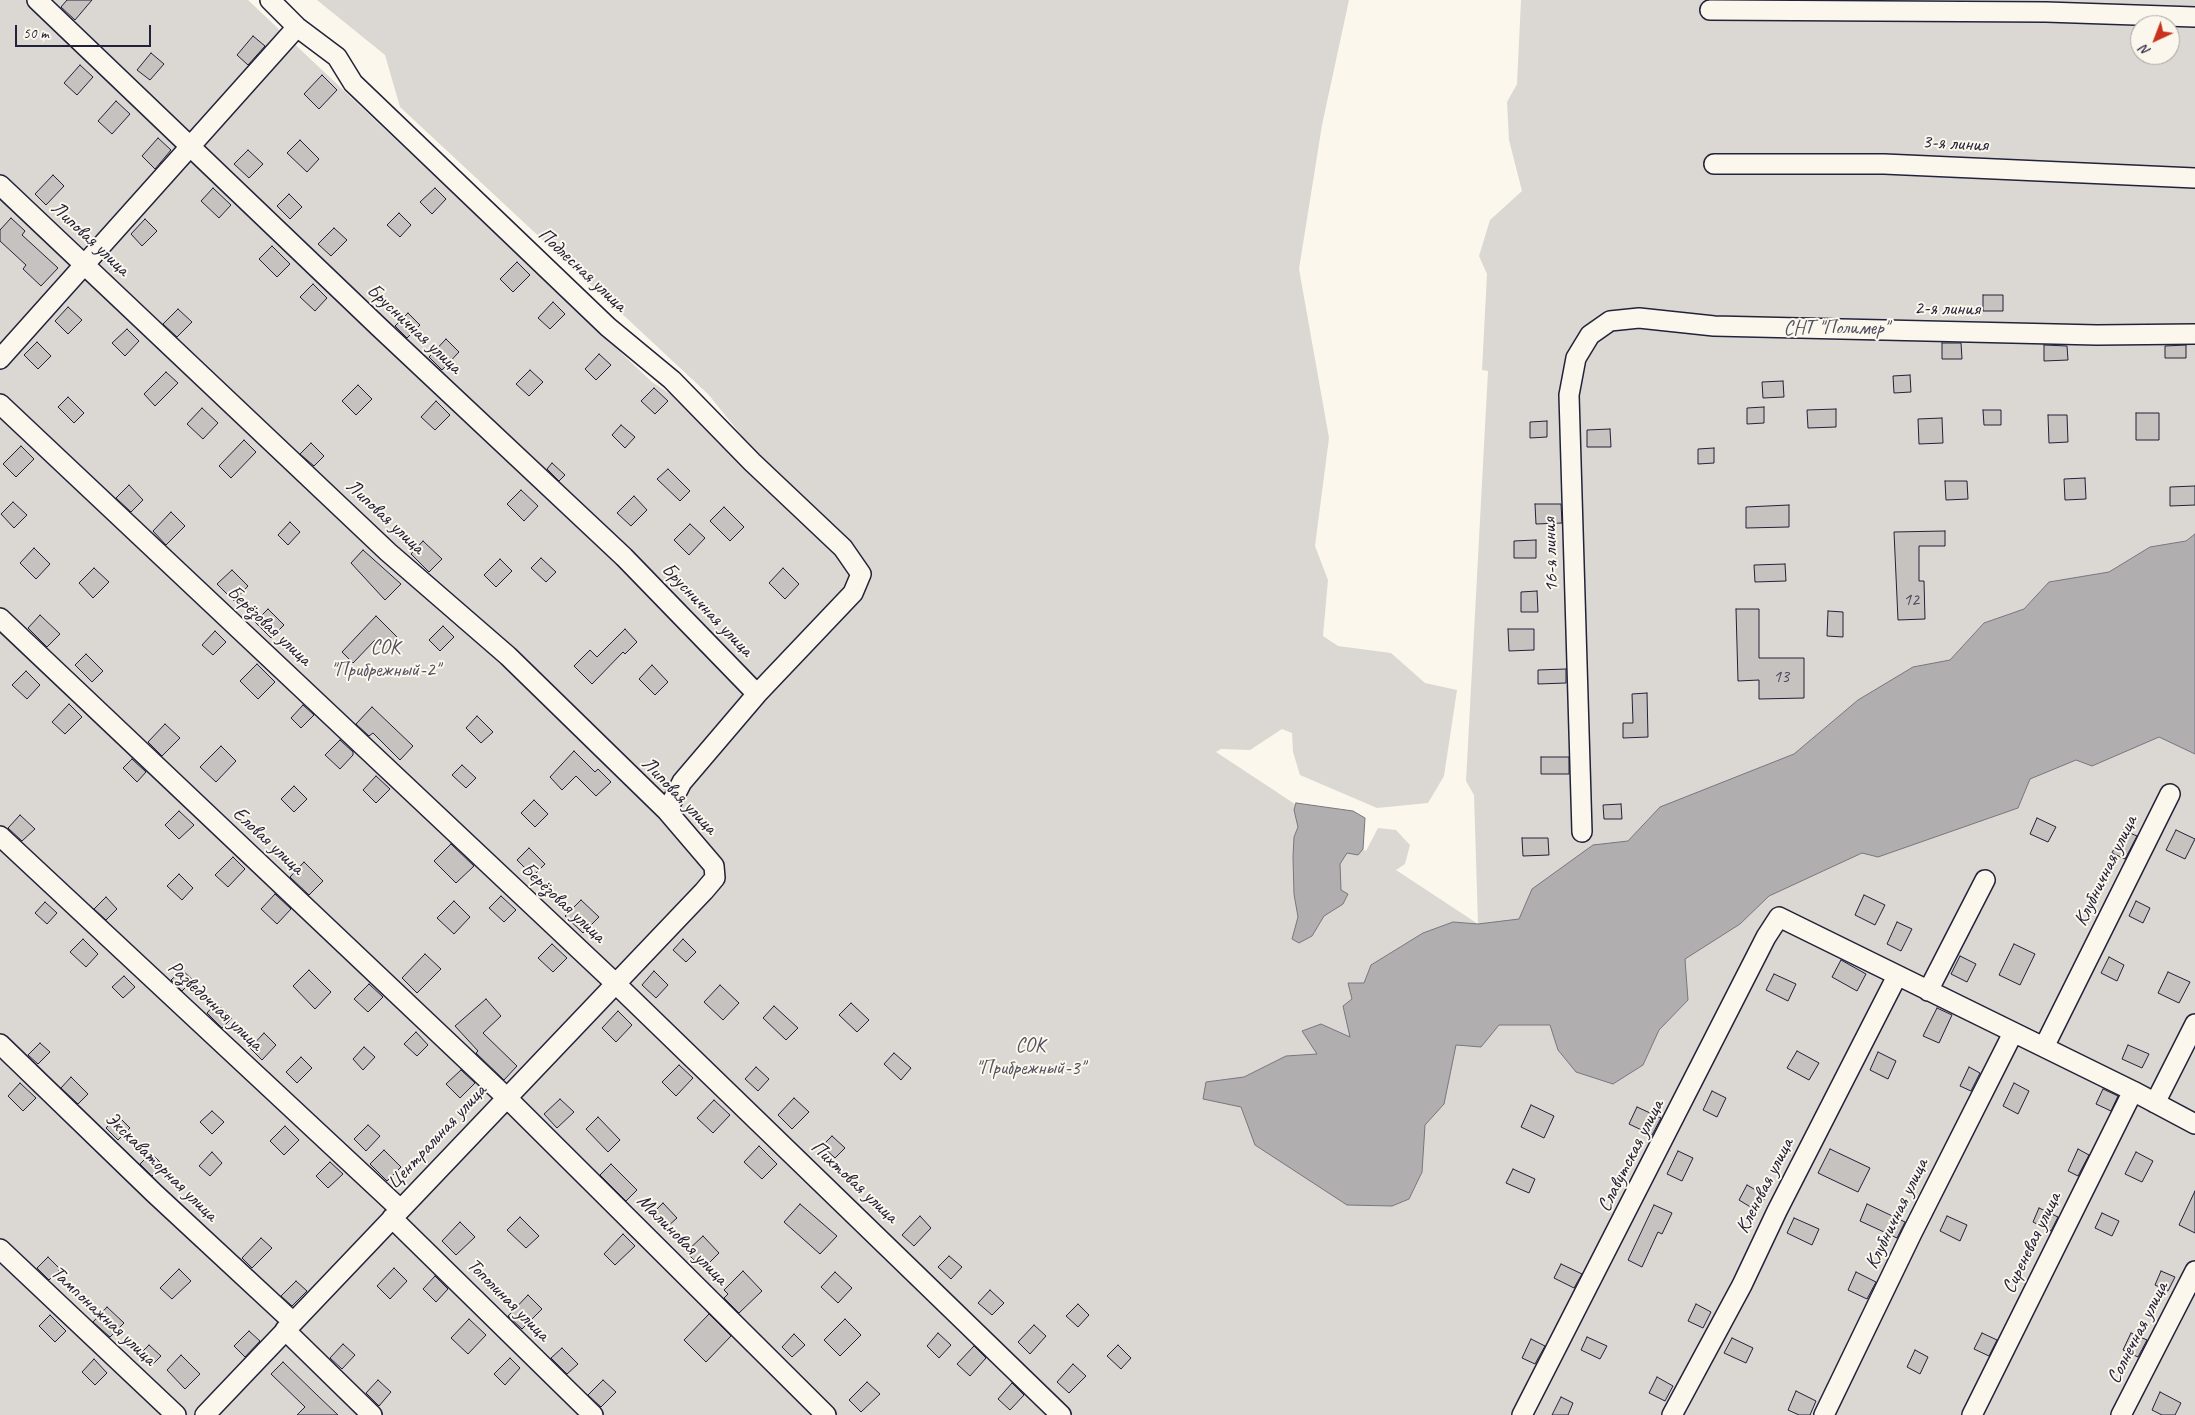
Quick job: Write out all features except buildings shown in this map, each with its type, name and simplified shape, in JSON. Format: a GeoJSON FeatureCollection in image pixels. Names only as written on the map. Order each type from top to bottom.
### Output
{"type":"FeatureCollection","features":[{"type":"Feature","properties":{"kind":"street","name":"Брусничная улица"},"geometry":{"type":"LineString","coordinates":[[37,0],[192,146],[378,327],[624,557],[757,694]]}},
{"type":"Feature","properties":{"kind":"street","name":"Подлесная улица"},"geometry":{"type":"LineString","coordinates":[[270,0],[297,27],[337,57],[353,83],[608,327],[672,380],[752,462],[843,548],[861,574],[853,592],[757,694]]}},
{"type":"Feature","properties":{"kind":"street"},"geometry":{"type":"LineString","coordinates":[[1710,10],[2046,12],[2195,17]]}},
{"type":"Feature","properties":{"kind":"street"},"geometry":{"type":"LineString","coordinates":[[0,359],[297,27]]}},
{"type":"Feature","properties":{"kind":"street","name":"3-я линия"},"geometry":{"type":"LineString","coordinates":[[1714,164],[1884,164],[2195,178]]}},
{"type":"Feature","properties":{"kind":"street","name":"Липовая улица"},"geometry":{"type":"LineString","coordinates":[[0,185],[388,552],[508,656],[667,811],[714,866],[715,878],[704,891]]}},
{"type":"Feature","properties":{"kind":"street","name":"2-я линия"},"geometry":{"type":"LineString","coordinates":[[1639,318],[1714,326],[2097,335],[2195,334]]}},
{"type":"Feature","properties":{"kind":"street","name":"16-я линия"},"geometry":{"type":"LineString","coordinates":[[1582,832],[1569,395],[1576,358],[1590,335],[1610,321],[1639,318]]}},
{"type":"Feature","properties":{"kind":"street","name":"Берёзовая улица"},"geometry":{"type":"LineString","coordinates":[[0,404],[616,983]]}},
{"type":"Feature","properties":{"kind":"street","name":"Еловая улица"},"geometry":{"type":"LineString","coordinates":[[0,618],[506,1097]]}},
{"type":"Feature","properties":{"kind":"street"},"geometry":{"type":"LineString","coordinates":[[667,811],[682,782],[757,694]]}},
{"type":"Feature","properties":{"kind":"street","name":"Клубничная улица"},"geometry":{"type":"LineString","coordinates":[[2044,1048],[2170,794]]}},
{"type":"Feature","properties":{"kind":"street","name":"Разведочная улица"},"geometry":{"type":"LineString","coordinates":[[0,836],[396,1213]]}},
{"type":"Feature","properties":{"kind":"street"},"geometry":{"type":"LineString","coordinates":[[1928,991],[1985,880]]}},
{"type":"Feature","properties":{"kind":"street","name":"Центральная улица"},"geometry":{"type":"LineString","coordinates":[[205,1415],[704,891]]}},
{"type":"Feature","properties":{"kind":"street","name":"Славутская улица"},"geometry":{"type":"LineString","coordinates":[[1522,1415],[1548,1369],[1766,937],[1779,917],[1897,976]]}},
{"type":"Feature","properties":{"kind":"street"},"geometry":{"type":"LineString","coordinates":[[1897,976],[2133,1091],[2195,1124]]}},
{"type":"Feature","properties":{"kind":"street","name":"Кленовая улица"},"geometry":{"type":"LineString","coordinates":[[1672,1415],[1742,1285],[1776,1211],[1897,976]]}},
{"type":"Feature","properties":{"kind":"street","name":"Пихтовая улица"},"geometry":{"type":"LineString","coordinates":[[616,983],[1061,1415]]}},
{"type":"Feature","properties":{"kind":"street"},"geometry":{"type":"LineString","coordinates":[[2155,1103],[2195,1024]]}},
{"type":"Feature","properties":{"kind":"street","name":"Клубничная улица"},"geometry":{"type":"LineString","coordinates":[[1824,1415],[2013,1033]]}},
{"type":"Feature","properties":{"kind":"street","name":"Экскаваторная улица"},"geometry":{"type":"LineString","coordinates":[[0,1044],[289,1326],[372,1415]]}},
{"type":"Feature","properties":{"kind":"street","name":"Сиреневая улица"},"geometry":{"type":"LineString","coordinates":[[1972,1415],[2133,1091]]}},
{"type":"Feature","properties":{"kind":"street","name":"Малиновая улица"},"geometry":{"type":"LineString","coordinates":[[506,1097],[826,1415]]}},
{"type":"Feature","properties":{"kind":"street","name":"Тополиная улица"},"geometry":{"type":"LineString","coordinates":[[396,1213],[593,1415]]}},
{"type":"Feature","properties":{"kind":"street","name":"Тампонажная улица"},"geometry":{"type":"LineString","coordinates":[[0,1249],[176,1415]]}},
{"type":"Feature","properties":{"kind":"street","name":"Солнечная улица"},"geometry":{"type":"LineString","coordinates":[[2121,1415],[2195,1271]]}},
{"type":"Feature","properties":{"kind":"green space"},"geometry":{"type":"Polygon","coordinates":[[[0,0],[248,0],[652,382],[750,446],[708,394],[400,107],[385,55],[317,0],[1349,0],[1322,125],[1299,269],[1329,438],[1315,546],[1328,580],[1323,636],[1338,646],[1391,653],[1425,683],[1457,690],[1444,776],[1428,803],[1377,808],[1300,775],[1293,752],[1292,733],[1282,729],[1250,750],[1221,749],[1216,752],[1366,851],[1378,828],[1396,830],[1410,845],[1405,864],[1396,870],[1478,924],[1474,795],[1466,781],[1488,371],[1482,370],[1487,274],[1479,256],[1490,220],[1522,191],[1509,140],[1507,102],[1517,84],[1521,0],[2195,0],[2195,1415],[0,1415],[0,0]]]}},
{"type":"Feature","properties":{"kind":"shaded area"},"geometry":{"type":"Polygon","coordinates":[[[2195,534],[2195,754],[2159,737],[2092,766],[2076,760],[2030,779],[2018,808],[1878,857],[1862,853],[1769,896],[1740,924],[1685,959],[1688,1000],[1659,1030],[1643,1065],[1613,1084],[1576,1072],[1558,1050],[1550,1025],[1499,1025],[1481,1047],[1456,1045],[1444,1104],[1425,1125],[1422,1172],[1409,1199],[1392,1206],[1347,1205],[1255,1145],[1241,1107],[1203,1099],[1206,1082],[1244,1077],[1286,1056],[1317,1054],[1302,1031],[1321,1024],[1350,1037],[1343,1006],[1352,999],[1348,983],[1364,983],[1371,965],[1423,933],[1453,922],[1478,924],[1519,919],[1532,889],[1593,845],[1628,841],[1660,807],[1794,754],[1858,700],[1913,667],[1950,660],[1984,623],[2024,609],[2049,582],[2109,572],[2150,547],[2186,541],[2195,534]]]}},
{"type":"Feature","properties":{"kind":"shaded area"},"geometry":{"type":"Polygon","coordinates":[[[1296,803],[1353,811],[1365,818],[1363,849],[1358,855],[1347,853],[1340,864],[1341,890],[1348,894],[1343,904],[1324,916],[1312,936],[1299,943],[1292,939],[1298,917],[1294,894],[1293,857],[1294,837],[1298,827],[1294,810],[1296,803]]]}},
{"type":"Feature","properties":{"kind":"park label","name":"СНТ \"Полимер\""},"geometry":{"type":"Point","coordinates":[1836,329]}},
{"type":"Feature","properties":{"kind":"park label","name":"СОК \"Прибрежный-2\""},"geometry":{"type":"Point","coordinates":[385,660]}},
{"type":"Feature","properties":{"kind":"park label","name":"СОК \"Прибрежный-3\""},"geometry":{"type":"Point","coordinates":[1030,1058]}}]}
